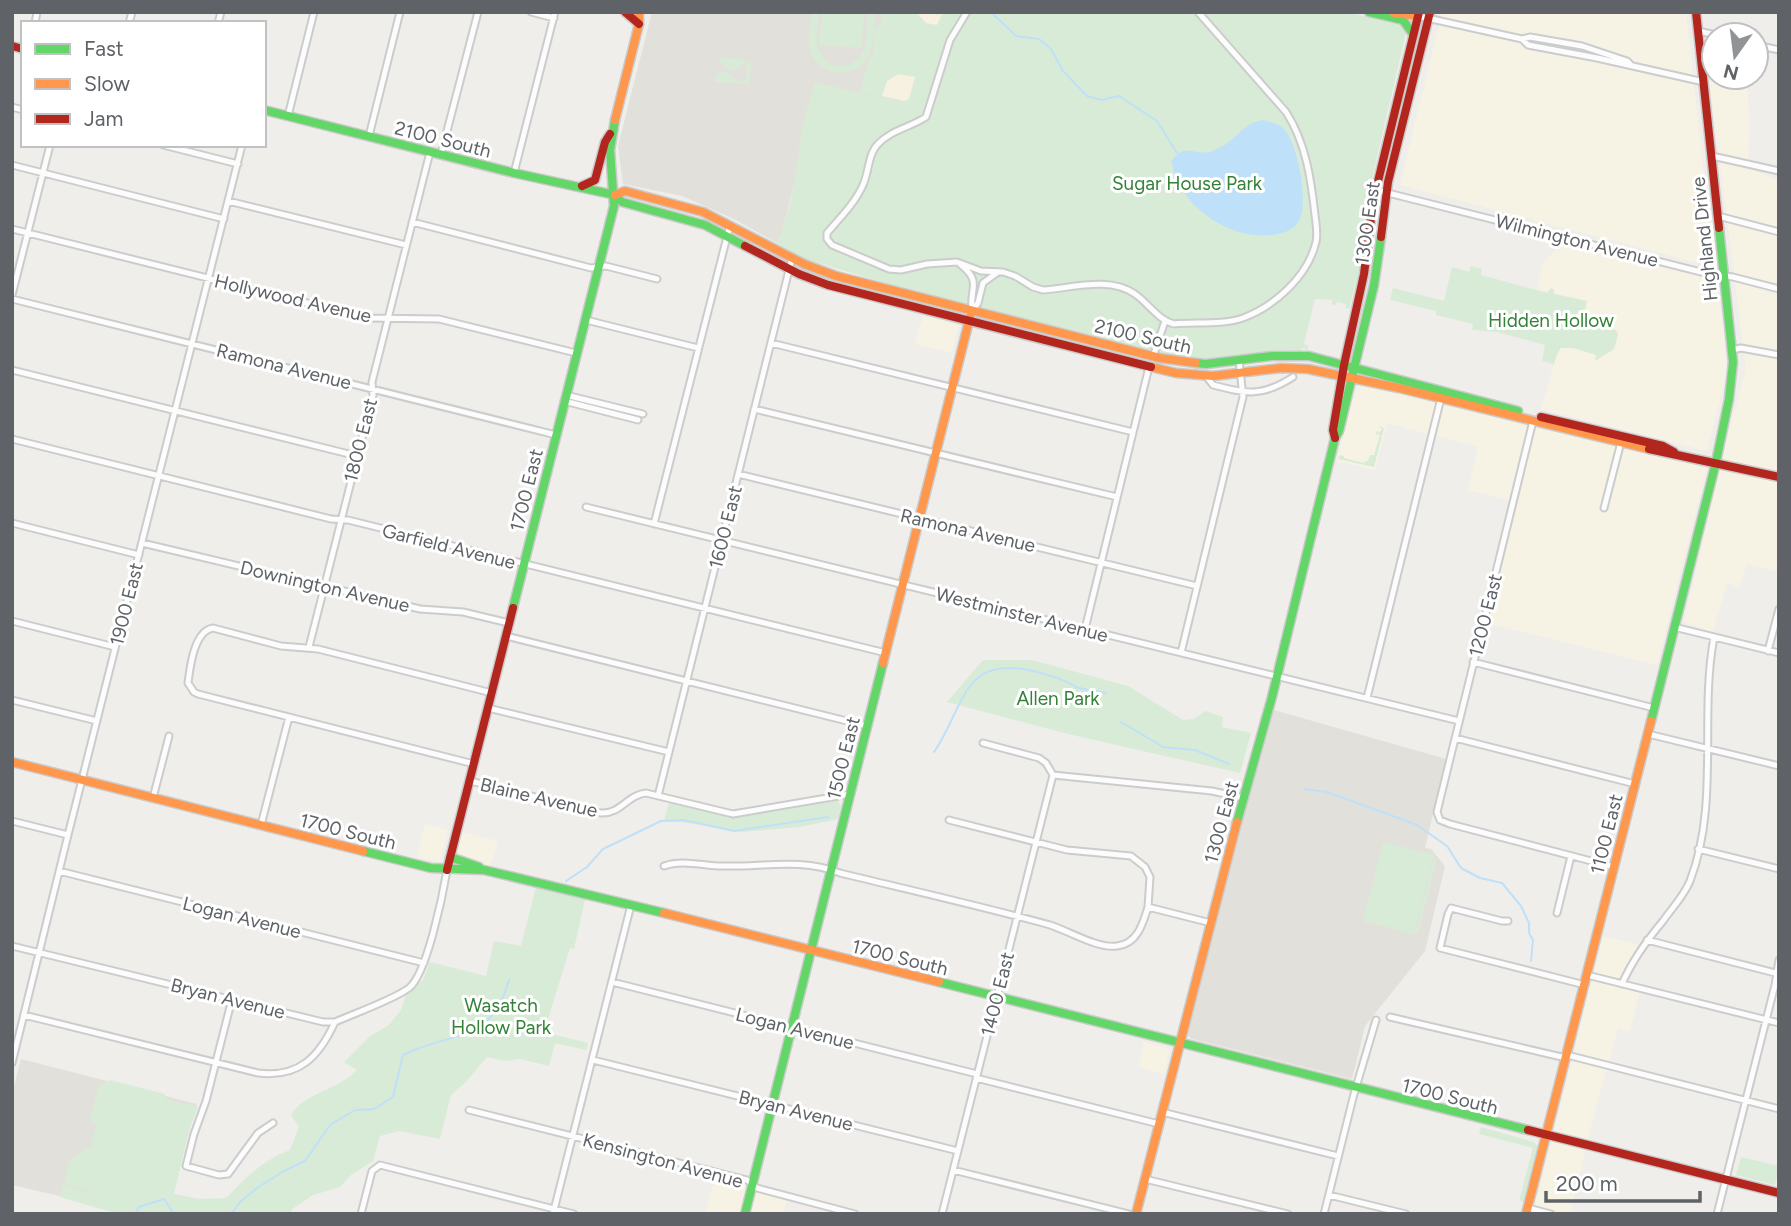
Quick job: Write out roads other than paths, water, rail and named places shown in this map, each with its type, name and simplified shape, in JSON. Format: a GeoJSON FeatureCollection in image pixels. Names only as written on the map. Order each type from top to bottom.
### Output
{"type":"FeatureCollection","features":[{"type":"Feature","properties":{"kind":"main road"},"geometry":{"type":"LineString","coordinates":[[625,12],[639,24]]}},
{"type":"Feature","properties":{"kind":"main road","name":"1700 East"},"geometry":{"type":"LineString","coordinates":[[639,12],[639,24]]}},
{"type":"Feature","properties":{"kind":"main road","name":"1700 East"},"geometry":{"type":"LineString","coordinates":[[447,870],[599,267],[615,195],[610,150],[612,131],[639,24],[645,12]]}},
{"type":"Feature","properties":{"kind":"main road"},"geometry":{"type":"LineString","coordinates":[[1369,12],[1402,20],[1413,34]]}},
{"type":"Feature","properties":{"kind":"main road"},"geometry":{"type":"LineString","coordinates":[[1386,12],[1418,14]]}},
{"type":"Feature","properties":{"kind":"main road","name":"Highland Drive"},"geometry":{"type":"LineString","coordinates":[[1696,12],[1700,48]]}},
{"type":"Feature","properties":{"kind":"main road","name":"1300 East"},"geometry":{"type":"LineString","coordinates":[[1335,438],[1333,430],[1341,376],[1364,274],[1376,190],[1418,14]]}},
{"type":"Feature","properties":{"kind":"main road","name":"1300 East"},"geometry":{"type":"LineString","coordinates":[[1136,1214],[1277,676],[1335,438],[1339,431],[1374,285],[1386,192],[1429,15]]}},
{"type":"Feature","properties":{"kind":"main road","name":"Highland Drive"},"geometry":{"type":"LineString","coordinates":[[1705,91],[1732,350],[1731,384],[1716,463]]}},
{"type":"Feature","properties":{"kind":"main road","name":"2100 South"},"geometry":{"type":"LineString","coordinates":[[266,110],[514,173],[615,195],[622,202],[686,218],[828,285],[1185,375],[1206,376],[1291,368],[1341,376],[1779,477]]}},
{"type":"Feature","properties":{"kind":"main road"},"geometry":{"type":"LineString","coordinates":[[577,187],[595,180],[605,142],[612,131]]}},
{"type":"Feature","properties":{"kind":"main road","name":"2100 South"},"geometry":{"type":"LineString","coordinates":[[615,195],[625,191],[692,208],[792,258],[836,276],[1153,357],[1197,364],[1299,355],[1663,446],[1676,453]]}},
{"type":"Feature","properties":{"kind":"main road","name":"1500 East"},"geometry":{"type":"LineString","coordinates":[[745,1214],[972,311]]}},
{"type":"Feature","properties":{"kind":"main road"},"geometry":{"type":"LineString","coordinates":[[1441,398],[1446,396],[1479,404],[1493,403]]}},
{"type":"Feature","properties":{"kind":"main road"},"geometry":{"type":"LineString","coordinates":[[1564,427],[1586,430],[1588,427]]}},
{"type":"Feature","properties":{"kind":"main road","name":"1100 East"},"geometry":{"type":"LineString","coordinates":[[1527,1211],[1716,463]]}},
{"type":"Feature","properties":{"kind":"main road","name":"1700 South"},"geometry":{"type":"LineString","coordinates":[[12,762],[431,868],[484,870],[631,905],[1779,1194]]}},
{"type":"Feature","properties":{"kind":"main road"},"geometry":{"type":"LineString","coordinates":[[450,857],[484,870]]}},
{"type":"Feature","properties":{"kind":"street"},"geometry":{"type":"LineString","coordinates":[[288,116],[314,12]]}},
{"type":"Feature","properties":{"kind":"street"},"geometry":{"type":"LineString","coordinates":[[369,136],[400,12]]}},
{"type":"Feature","properties":{"kind":"street"},"geometry":{"type":"LineString","coordinates":[[442,155],[478,12]]}},
{"type":"Feature","properties":{"kind":"street"},"geometry":{"type":"LineString","coordinates":[[514,173],[554,15],[531,12]]}},
{"type":"Feature","properties":{"kind":"street"},"geometry":{"type":"LineString","coordinates":[[967,12],[950,40],[926,117],[882,139],[874,148],[862,187],[854,201],[827,233],[827,239],[832,245],[889,269],[901,270],[935,263],[957,262],[981,271],[1015,276],[1043,290],[1110,285],[1125,288],[1165,321],[1174,324],[1245,317],[1282,294],[1294,283],[1312,253],[1317,234],[1307,165],[1294,125],[1286,112],[1198,12]]}},
{"type":"Feature","properties":{"kind":"street"},"geometry":{"type":"LineString","coordinates":[[1418,14],[1522,39],[1533,47],[1631,65],[1700,82]]}},
{"type":"Feature","properties":{"kind":"street"},"geometry":{"type":"LineString","coordinates":[[1522,39],[1530,37],[1576,44],[1627,61],[1631,65]]}},
{"type":"Feature","properties":{"kind":"street"},"geometry":{"type":"LineString","coordinates":[[12,297],[50,147]]}},
{"type":"Feature","properties":{"kind":"street"},"geometry":{"type":"LineString","coordinates":[[171,147],[238,164]]}},
{"type":"Feature","properties":{"kind":"street","name":"1900 East"},"geometry":{"type":"LineString","coordinates":[[12,1063],[242,147]]}},
{"type":"Feature","properties":{"kind":"street","name":"1800 East"},"geometry":{"type":"LineString","coordinates":[[309,647],[373,395],[372,381],[430,152]]}},
{"type":"Feature","properties":{"kind":"street"},"geometry":{"type":"LineString","coordinates":[[1712,156],[1779,171]]}},
{"type":"Feature","properties":{"kind":"street"},"geometry":{"type":"LineString","coordinates":[[12,165],[224,219]]}},
{"type":"Feature","properties":{"kind":"street","name":"Wilmington Avenue"},"geometry":{"type":"LineString","coordinates":[[1376,190],[1779,289]]}},
{"type":"Feature","properties":{"kind":"street"},"geometry":{"type":"LineString","coordinates":[[228,201],[406,245]]}},
{"type":"Feature","properties":{"kind":"street"},"geometry":{"type":"LineString","coordinates":[[1718,216],[1779,232]]}},
{"type":"Feature","properties":{"kind":"street"},"geometry":{"type":"LineString","coordinates":[[412,222],[592,268],[606,266],[657,279]]}},
{"type":"Feature","properties":{"kind":"street"},"geometry":{"type":"LineString","coordinates":[[654,524],[730,225]]}},
{"type":"Feature","properties":{"kind":"street","name":"Hollywood Avenue"},"geometry":{"type":"LineString","coordinates":[[12,229],[361,317],[439,319],[576,353]]}},
{"type":"Feature","properties":{"kind":"street","name":"1600 East"},"geometry":{"type":"LineString","coordinates":[[658,796],[792,258]]}},
{"type":"Feature","properties":{"kind":"street","name":"1500 East"},"geometry":{"type":"LineString","coordinates":[[957,262],[972,275],[975,282],[972,311]]}},
{"type":"Feature","properties":{"kind":"street","name":"1500 East"},"geometry":{"type":"LineString","coordinates":[[972,311],[978,303],[983,283],[998,272]]}},
{"type":"Feature","properties":{"kind":"street","name":"Ramona Avenue"},"geometry":{"type":"LineString","coordinates":[[12,297],[556,435]]}},
{"type":"Feature","properties":{"kind":"street"},"geometry":{"type":"LineString","coordinates":[[586,320],[698,348]]}},
{"type":"Feature","properties":{"kind":"street"},"geometry":{"type":"LineString","coordinates":[[1153,357],[1165,321]]}},
{"type":"Feature","properties":{"kind":"street"},"geometry":{"type":"LineString","coordinates":[[771,343],[1133,432]]}},
{"type":"Feature","properties":{"kind":"street"},"geometry":{"type":"LineString","coordinates":[[1732,350],[1741,348],[1779,355]]}},
{"type":"Feature","properties":{"kind":"street"},"geometry":{"type":"LineString","coordinates":[[1181,653],[1244,392],[1239,360]]}},
{"type":"Feature","properties":{"kind":"street"},"geometry":{"type":"LineString","coordinates":[[1085,629],[1149,366]]}},
{"type":"Feature","properties":{"kind":"street"},"geometry":{"type":"LineString","coordinates":[[12,370],[357,456]]}},
{"type":"Feature","properties":{"kind":"street","name":"2100 South"},"geometry":{"type":"LineString","coordinates":[[1206,376],[1213,385],[1244,392],[1266,392],[1293,377]]}},
{"type":"Feature","properties":{"kind":"street"},"geometry":{"type":"LineString","coordinates":[[565,398],[643,414]]}},
{"type":"Feature","properties":{"kind":"street"},"geometry":{"type":"LineString","coordinates":[[565,398],[638,420]]}},
{"type":"Feature","properties":{"kind":"street"},"geometry":{"type":"LineString","coordinates":[[1367,698],[1441,398]]}},
{"type":"Feature","properties":{"kind":"street"},"geometry":{"type":"LineString","coordinates":[[754,409],[1117,497]]}},
{"type":"Feature","properties":{"kind":"street","name":"1200 East"},"geometry":{"type":"LineString","coordinates":[[1533,421],[1437,810],[1440,820],[1450,824],[1571,856]]}},
{"type":"Feature","properties":{"kind":"street","name":"Garfield Avenue"},"geometry":{"type":"LineString","coordinates":[[12,439],[886,653]]}},
{"type":"Feature","properties":{"kind":"street"},"geometry":{"type":"LineString","coordinates":[[1604,508],[1621,442]]}},
{"type":"Feature","properties":{"kind":"street","name":"Ramona Avenue"},"geometry":{"type":"LineString","coordinates":[[738,474],[1197,586]]}},
{"type":"Feature","properties":{"kind":"street","name":"Westminster Avenue"},"geometry":{"type":"LineString","coordinates":[[586,507],[1459,721]]}},
{"type":"Feature","properties":{"kind":"street"},"geometry":{"type":"LineString","coordinates":[[12,523],[139,555]]}},
{"type":"Feature","properties":{"kind":"street","name":"Downington Avenue"},"geometry":{"type":"LineString","coordinates":[[142,542],[420,609],[472,614],[509,623]]}},
{"type":"Feature","properties":{"kind":"street"},"geometry":{"type":"LineString","coordinates":[[1769,650],[1779,609]]}},
{"type":"Feature","properties":{"kind":"street"},"geometry":{"type":"LineString","coordinates":[[12,621],[116,647]]}},
{"type":"Feature","properties":{"kind":"street"},"geometry":{"type":"LineString","coordinates":[[1674,627],[1779,653]]}},
{"type":"Feature","properties":{"kind":"street","name":"Blaine Avenue"},"geometry":{"type":"LineString","coordinates":[[309,647],[281,646],[209,628],[199,636],[188,684],[194,692],[474,764]]}},
{"type":"Feature","properties":{"kind":"street"},"geometry":{"type":"LineString","coordinates":[[506,636],[867,726]]}},
{"type":"Feature","properties":{"kind":"street"},"geometry":{"type":"LineString","coordinates":[[1622,984],[1647,940],[1686,890],[1698,849],[1704,824],[1708,675],[1714,637]]}},
{"type":"Feature","properties":{"kind":"street"},"geometry":{"type":"LineString","coordinates":[[309,647],[492,693]]}},
{"type":"Feature","properties":{"kind":"street"},"geometry":{"type":"LineString","coordinates":[[1473,662],[1654,708]]}},
{"type":"Feature","properties":{"kind":"street"},"geometry":{"type":"LineString","coordinates":[[12,700],[97,721]]}},
{"type":"Feature","properties":{"kind":"street"},"geometry":{"type":"LineString","coordinates":[[488,708],[668,752]]}},
{"type":"Feature","properties":{"kind":"street"},"geometry":{"type":"LineString","coordinates":[[261,825],[289,717]]}},
{"type":"Feature","properties":{"kind":"street"},"geometry":{"type":"LineString","coordinates":[[1648,734],[1779,766]]}},
{"type":"Feature","properties":{"kind":"street"},"geometry":{"type":"LineString","coordinates":[[153,798],[169,736]]}},
{"type":"Feature","properties":{"kind":"street"},"geometry":{"type":"LineString","coordinates":[[1455,738],[1635,784]]}},
{"type":"Feature","properties":{"kind":"street"},"geometry":{"type":"LineString","coordinates":[[983,743],[1039,758],[1046,763],[1052,775],[1212,791],[1243,798]]}},
{"type":"Feature","properties":{"kind":"street","name":"1400 East"},"geometry":{"type":"LineString","coordinates":[[942,1214],[1052,775]]}},
{"type":"Feature","properties":{"kind":"street","name":"Blaine Avenue"},"geometry":{"type":"LineString","coordinates":[[470,780],[601,813],[616,811],[638,794],[658,796],[733,814],[850,794]]}},
{"type":"Feature","properties":{"kind":"street"},"geometry":{"type":"LineString","coordinates":[[664,866],[677,862],[722,866],[813,864],[1062,929],[1106,946],[1118,946],[1136,935],[1148,907],[1150,877],[1137,859],[1125,854],[1077,851],[948,820]]}},
{"type":"Feature","properties":{"kind":"street"},"geometry":{"type":"LineString","coordinates":[[12,821],[68,835]]}},
{"type":"Feature","properties":{"kind":"street"},"geometry":{"type":"LineString","coordinates":[[1698,849],[1779,869]]}},
{"type":"Feature","properties":{"kind":"street"},"geometry":{"type":"LineString","coordinates":[[1557,913],[1571,856],[1614,867]]}},
{"type":"Feature","properties":{"kind":"street","name":"1700 East"},"geometry":{"type":"LineString","coordinates":[[424,963],[447,870]]}},
{"type":"Feature","properties":{"kind":"street","name":"Logan Avenue"},"geometry":{"type":"LineString","coordinates":[[59,871],[424,963]]}},
{"type":"Feature","properties":{"kind":"street"},"geometry":{"type":"LineString","coordinates":[[554,1211],[631,905]]}},
{"type":"Feature","properties":{"kind":"street"},"geometry":{"type":"LineString","coordinates":[[1148,907],[1211,923]]}},
{"type":"Feature","properties":{"kind":"street"},"geometry":{"type":"LineString","coordinates":[[1508,920],[1502,921],[1451,908],[1440,947],[1446,951],[1584,985]]}},
{"type":"Feature","properties":{"kind":"street"},"geometry":{"type":"LineString","coordinates":[[1647,940],[1778,974]]}},
{"type":"Feature","properties":{"kind":"street","name":"Bryan Avenue"},"geometry":{"type":"LineString","coordinates":[[12,946],[323,1022],[335,1022]]}},
{"type":"Feature","properties":{"kind":"street"},"geometry":{"type":"LineString","coordinates":[[1717,1214],[1767,1020],[1779,960]]}},
{"type":"Feature","properties":{"kind":"street"},"geometry":{"type":"LineString","coordinates":[[24,1016],[273,1075],[285,1073],[311,1059],[335,1022],[405,991],[417,981],[424,963]]}},
{"type":"Feature","properties":{"kind":"street"},"geometry":{"type":"LineString","coordinates":[[1587,975],[1779,1023]]}},
{"type":"Feature","properties":{"kind":"street","name":"Logan Avenue"},"geometry":{"type":"LineString","coordinates":[[612,982],[1159,1124]]}},
{"type":"Feature","properties":{"kind":"street"},"geometry":{"type":"LineString","coordinates":[[232,999],[186,1166],[228,1174],[258,1133],[273,1124]]}},
{"type":"Feature","properties":{"kind":"street"},"geometry":{"type":"LineString","coordinates":[[1390,1017],[1779,1109]]}},
{"type":"Feature","properties":{"kind":"street"},"geometry":{"type":"LineString","coordinates":[[1324,1214],[1376,1020]]}},
{"type":"Feature","properties":{"kind":"street","name":"Bryan Avenue"},"geometry":{"type":"LineString","coordinates":[[593,1060],[958,1151]]}},
{"type":"Feature","properties":{"kind":"street","name":"Kensington Avenue"},"geometry":{"type":"LineString","coordinates":[[469,1110],[747,1180],[757,1188],[855,1214]]}},
{"type":"Feature","properties":{"kind":"street"},"geometry":{"type":"LineString","coordinates":[[1162,1112],[1338,1156]]}},
{"type":"Feature","properties":{"kind":"street"},"geometry":{"type":"LineString","coordinates":[[361,1214],[372,1171],[376,1166],[384,1165],[574,1214]]}},
{"type":"Feature","properties":{"kind":"street"},"geometry":{"type":"LineString","coordinates":[[953,1170],[1129,1214]]}},
{"type":"Feature","properties":{"kind":"street"},"geometry":{"type":"LineString","coordinates":[[1145,1178],[1288,1214]]}},
{"type":"Feature","properties":{"kind":"street"},"geometry":{"type":"LineString","coordinates":[[1329,1195],[1406,1214]]}},
{"type":"Feature","properties":{"kind":"street"},"geometry":{"type":"LineString","coordinates":[[1527,1211],[1551,1214]]}},
{"type":"Feature","properties":{"kind":"water"},"geometry":{"type":"Polygon","coordinates":[[[1263,120],[1279,125],[1288,135],[1297,159],[1303,201],[1299,221],[1294,227],[1271,235],[1230,229],[1205,214],[1185,194],[1176,180],[1171,162],[1181,152],[1202,153],[1222,147],[1249,125],[1263,120]]]}},
{"type":"Feature","properties":{"kind":"waterway"},"geometry":{"type":"LineString","coordinates":[[991,12],[1016,36],[1039,39],[1051,49],[1063,71],[1087,96],[1101,100],[1119,96],[1157,121],[1177,153]]}},
{"type":"Feature","properties":{"kind":"waterway"},"geometry":{"type":"LineString","coordinates":[[934,752],[970,686],[978,677],[988,672],[1021,669],[1057,678],[1079,688],[1106,693]]}},
{"type":"Feature","properties":{"kind":"waterway"},"geometry":{"type":"LineString","coordinates":[[1121,722],[1163,747],[1195,750],[1229,764]]}},
{"type":"Feature","properties":{"kind":"waterway"},"geometry":{"type":"LineString","coordinates":[[1305,789],[1327,792],[1417,825],[1447,846],[1461,868],[1480,878],[1502,883],[1521,906],[1529,923],[1529,933],[1533,940],[1531,961]]}},
{"type":"Feature","properties":{"kind":"waterway"},"geometry":{"type":"LineString","coordinates":[[566,881],[587,867],[603,849],[661,821],[684,820],[734,831],[828,817]]}},
{"type":"Feature","properties":{"kind":"waterway"},"geometry":{"type":"LineString","coordinates":[[231,1214],[240,1202],[257,1188],[305,1161],[330,1125],[355,1110],[374,1109],[393,1097],[403,1055],[481,1026],[492,1016],[509,980]]}},
{"type":"Feature","properties":{"kind":"waterway"},"geometry":{"type":"LineString","coordinates":[[135,1214],[139,1207],[164,1199],[174,1214]]}},
{"type":"Feature","properties":{"kind":"park label","name":"Sugar House Park"},"geometry":{"type":"Point","coordinates":[1187,183]}},
{"type":"Feature","properties":{"kind":"park label","name":"Hidden Hollow"},"geometry":{"type":"Point","coordinates":[1551,320]}},
{"type":"Feature","properties":{"kind":"park label","name":"Allen Park"},"geometry":{"type":"Point","coordinates":[1058,698]}},
{"type":"Feature","properties":{"kind":"park label","name":"Wasatch Hollow Park"},"geometry":{"type":"Point","coordinates":[501,1016]}}]}
